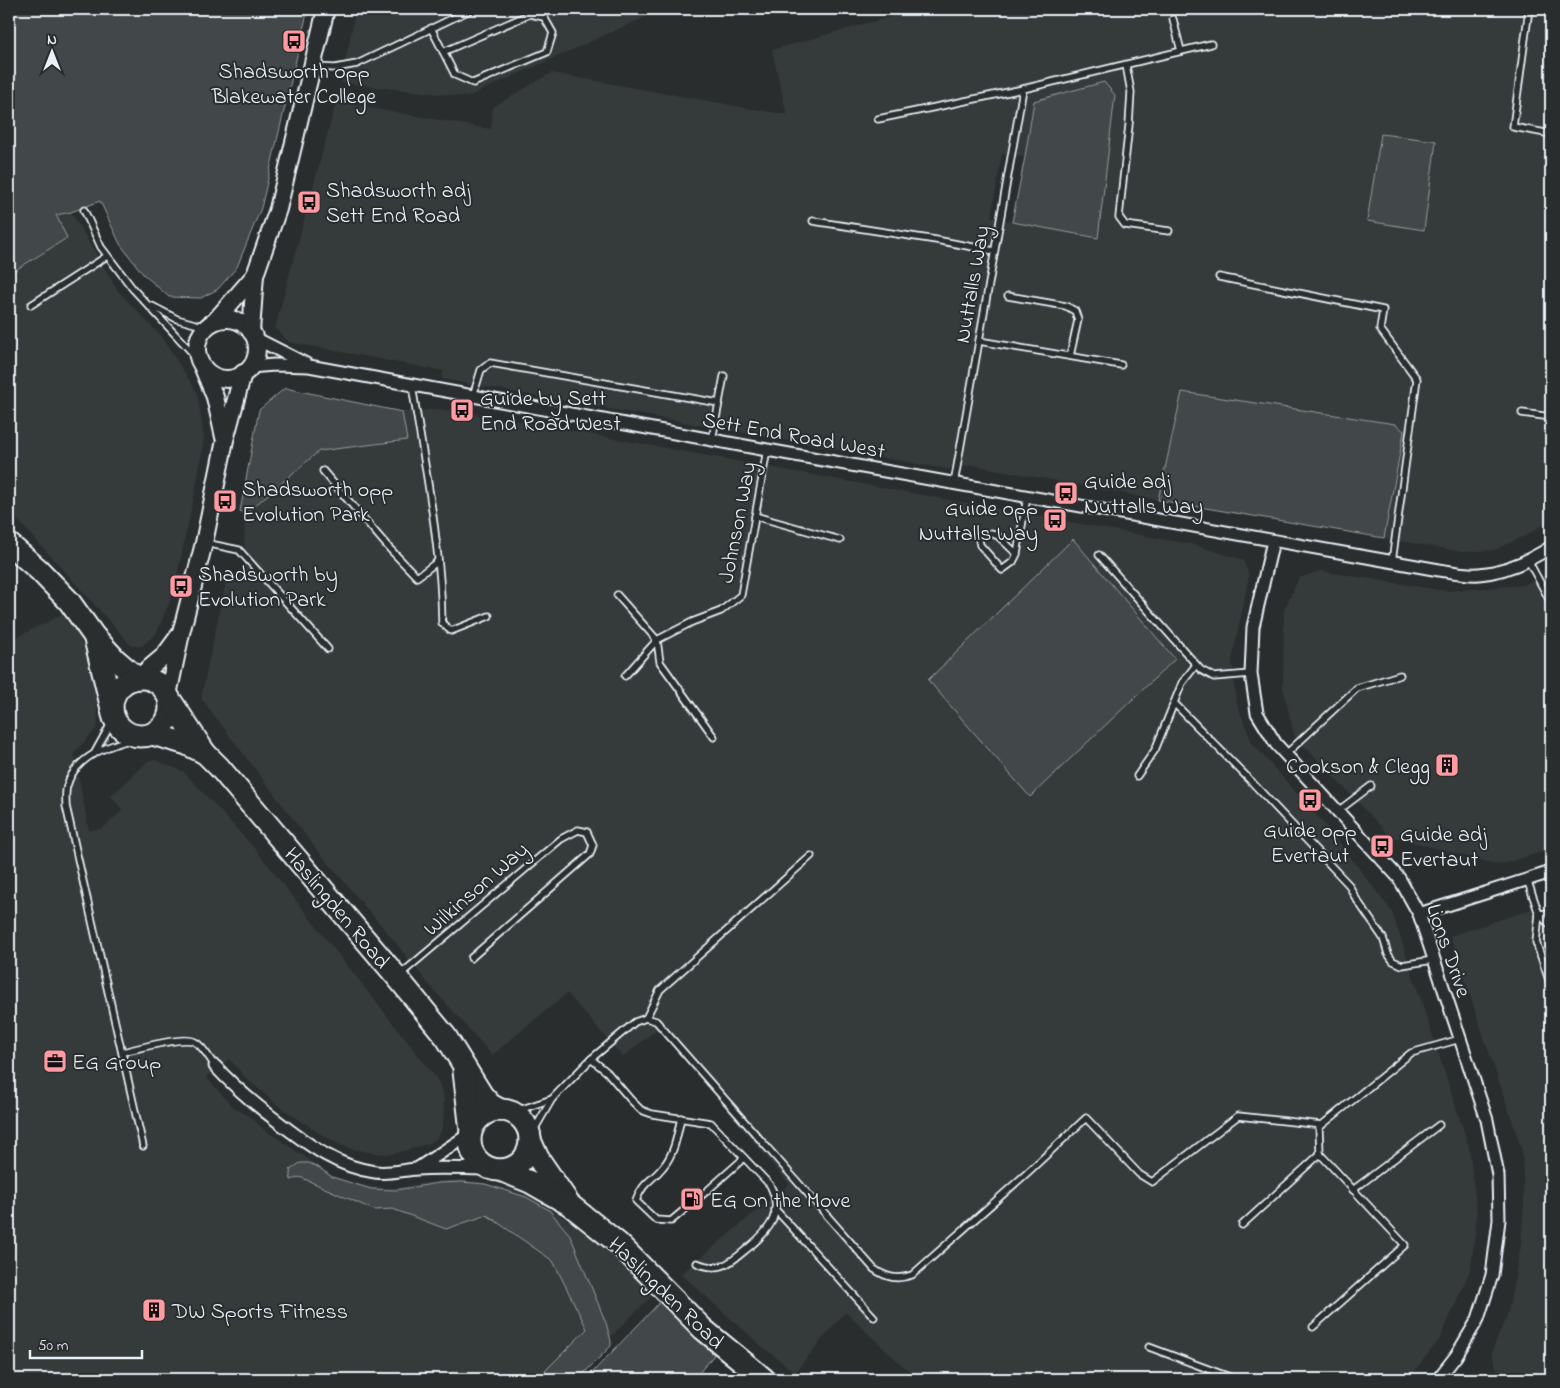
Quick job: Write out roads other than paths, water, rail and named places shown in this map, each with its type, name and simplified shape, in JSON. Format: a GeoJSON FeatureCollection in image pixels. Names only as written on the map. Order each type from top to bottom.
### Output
{"type":"FeatureCollection","features":[{"type":"Feature","properties":{"kind":"highway"},"geometry":{"type":"LineString","coordinates":[[9,544],[39,570],[69,601],[94,636],[116,660],[138,678]]}},
{"type":"Feature","properties":{"kind":"highway"},"geometry":{"type":"LineString","coordinates":[[94,636],[112,711],[119,726],[126,732],[134,735],[148,735],[166,723],[169,715],[169,696],[156,681],[148,678],[130,679],[116,691],[112,711]]}},
{"type":"Feature","properties":{"kind":"highway","name":"Haslingden Road"},"geometry":{"type":"LineString","coordinates":[[169,696],[205,753],[220,767],[398,977],[446,1038],[482,1095],[491,1105],[503,1110]]}},
{"type":"Feature","properties":{"kind":"highway","name":"Haslingden Road"},"geometry":{"type":"LineString","coordinates":[[148,735],[187,744],[205,753]]}},
{"type":"Feature","properties":{"kind":"highway","name":"Haslingden Road"},"geometry":{"type":"LineString","coordinates":[[463,1067],[471,1132]]}},
{"type":"Feature","properties":{"kind":"highway"},"geometry":{"type":"LineString","coordinates":[[503,1110],[515,1114],[523,1120],[528,1129],[530,1139],[528,1150],[524,1158],[517,1165],[509,1169],[495,1170],[482,1165],[476,1158],[471,1150],[471,1132],[476,1122],[482,1116],[490,1112],[503,1110]]}},
{"type":"Feature","properties":{"kind":"highway","name":"Haslingden Road"},"geometry":{"type":"LineString","coordinates":[[530,1139],[547,1172],[570,1205]]}},
{"type":"Feature","properties":{"kind":"highway","name":"Haslingden Road"},"geometry":{"type":"LineString","coordinates":[[495,1170],[530,1182],[570,1205],[619,1244],[703,1328],[764,1379]]}},
{"type":"Feature","properties":{"kind":"main road"},"geometry":{"type":"LineString","coordinates":[[169,696],[181,633],[204,543],[225,440],[246,370],[255,358],[257,348],[253,335],[255,275],[278,209],[326,9]]}},
{"type":"Feature","properties":{"kind":"main road"},"geometry":{"type":"LineString","coordinates":[[225,440],[215,397],[197,352],[197,342],[200,334],[255,275]]}},
{"type":"Feature","properties":{"kind":"main road"},"geometry":{"type":"LineString","coordinates":[[211,324],[225,318],[235,320],[244,324],[253,335]]}},
{"type":"Feature","properties":{"kind":"main road"},"geometry":{"type":"LineString","coordinates":[[201,363],[209,373],[217,377],[235,377],[246,370]]}},
{"type":"Feature","properties":{"kind":"main road"},"geometry":{"type":"LineString","coordinates":[[138,678],[164,656],[181,633]]}},
{"type":"Feature","properties":{"kind":"street","name":"Sett End Road West"},"geometry":{"type":"LineString","coordinates":[[253,335],[309,366]]}},
{"type":"Feature","properties":{"kind":"street","name":"Sett End Road West"},"geometry":{"type":"LineString","coordinates":[[246,370],[274,365],[309,366],[954,484],[1440,570],[1478,574],[1511,568],[1551,547]]}},
{"type":"Feature","properties":{"kind":"street","name":"Lions Drive"},"geometry":{"type":"LineString","coordinates":[[1272,541],[1254,627],[1251,674],[1258,713],[1276,744],[1398,878],[1419,914],[1486,1120],[1498,1175],[1499,1220],[1492,1275],[1478,1318],[1456,1356],[1438,1379]]}},
{"type":"Feature","properties":{"kind":"street"},"geometry":{"type":"LineString","coordinates":[[1419,914],[1551,872]]}},
{"type":"Feature","properties":{"kind":"street"},"geometry":{"type":"LineString","coordinates":[[215,1066],[246,1099],[316,1150],[336,1161],[377,1172],[401,1172],[416,1169],[495,1170]]}},
{"type":"Feature","properties":{"kind":"street"},"geometry":{"type":"LineString","coordinates":[[416,1169],[471,1132]]}},
{"type":"Feature","properties":{"kind":"lane"},"geometry":{"type":"LineString","coordinates":[[312,67],[335,68],[357,64],[472,9]]}},
{"type":"Feature","properties":{"kind":"lane"},"geometry":{"type":"LineString","coordinates":[[1529,9],[1513,127],[1551,134]]}},
{"type":"Feature","properties":{"kind":"lane"},"geometry":{"type":"LineString","coordinates":[[431,28],[443,52],[455,75],[474,83],[547,52],[553,32],[544,17],[530,14],[443,52]]}},
{"type":"Feature","properties":{"kind":"lane"},"geometry":{"type":"LineString","coordinates":[[1173,19],[1181,52]]}},
{"type":"Feature","properties":{"kind":"lane"},"geometry":{"type":"LineString","coordinates":[[878,118],[1022,89],[1211,44]]}},
{"type":"Feature","properties":{"kind":"lane"},"geometry":{"type":"LineString","coordinates":[[1126,65],[1131,92],[1119,217],[1125,225],[1169,231]]}},
{"type":"Feature","properties":{"kind":"lane","name":"Nuttalls Way"},"geometry":{"type":"LineString","coordinates":[[954,484],[1022,89]]}},
{"type":"Feature","properties":{"kind":"lane"},"geometry":{"type":"LineString","coordinates":[[84,210],[101,248],[107,256],[133,289],[201,363]]}},
{"type":"Feature","properties":{"kind":"lane"},"geometry":{"type":"LineString","coordinates":[[813,221],[994,251]]}},
{"type":"Feature","properties":{"kind":"lane"},"geometry":{"type":"LineString","coordinates":[[31,305],[107,256]]}},
{"type":"Feature","properties":{"kind":"lane"},"geometry":{"type":"LineString","coordinates":[[1219,277],[1383,310],[1380,328],[1417,379],[1392,562]]}},
{"type":"Feature","properties":{"kind":"lane"},"geometry":{"type":"LineString","coordinates":[[1008,296],[1066,306],[1074,311],[1078,320],[1070,356]]}},
{"type":"Feature","properties":{"kind":"lane"},"geometry":{"type":"LineString","coordinates":[[148,304],[177,319],[211,324]]}},
{"type":"Feature","properties":{"kind":"lane"},"geometry":{"type":"LineString","coordinates":[[979,340],[1121,365]]}},
{"type":"Feature","properties":{"kind":"lane"},"geometry":{"type":"LineString","coordinates":[[474,396],[481,370],[490,364],[719,403]]}},
{"type":"Feature","properties":{"kind":"lane"},"geometry":{"type":"LineString","coordinates":[[712,440],[724,376]]}},
{"type":"Feature","properties":{"kind":"lane"},"geometry":{"type":"LineString","coordinates":[[412,385],[442,594],[442,623],[452,630],[489,616]]}},
{"type":"Feature","properties":{"kind":"lane"},"geometry":{"type":"LineString","coordinates":[[1522,413],[1551,416]]}},
{"type":"Feature","properties":{"kind":"lane","name":"Johnson Way"},"geometry":{"type":"LineString","coordinates":[[625,676],[657,640],[692,622],[721,611],[741,595],[767,450]]}},
{"type":"Feature","properties":{"kind":"lane"},"geometry":{"type":"LineString","coordinates":[[323,471],[389,548],[417,577],[437,562]]}},
{"type":"Feature","properties":{"kind":"lane"},"geometry":{"type":"LineString","coordinates":[[1017,554],[991,532],[980,536],[979,540],[980,545],[1002,570],[1013,562],[1017,554],[1027,497]]}},
{"type":"Feature","properties":{"kind":"lane"},"geometry":{"type":"LineString","coordinates":[[755,516],[840,540]]}},
{"type":"Feature","properties":{"kind":"lane"},"geometry":{"type":"LineString","coordinates":[[204,543],[239,550],[328,650]]}},
{"type":"Feature","properties":{"kind":"lane"},"geometry":{"type":"LineString","coordinates":[[1099,555],[1201,670],[1214,677],[1251,674]]}},
{"type":"Feature","properties":{"kind":"lane"},"geometry":{"type":"LineString","coordinates":[[1528,560],[1551,603]]}},
{"type":"Feature","properties":{"kind":"lane"},"geometry":{"type":"LineString","coordinates":[[617,595],[657,640],[660,662],[714,737]]}},
{"type":"Feature","properties":{"kind":"lane"},"geometry":{"type":"LineString","coordinates":[[1137,776],[1155,750],[1182,683],[1196,665]]}},
{"type":"Feature","properties":{"kind":"lane"},"geometry":{"type":"LineString","coordinates":[[1286,754],[1356,688],[1400,675]]}},
{"type":"Feature","properties":{"kind":"lane"},"geometry":{"type":"LineString","coordinates":[[1174,703],[1349,885],[1383,938],[1388,954],[1393,961],[1402,965],[1433,960]]}},
{"type":"Feature","properties":{"kind":"lane"},"geometry":{"type":"LineString","coordinates":[[94,754],[109,726],[112,711]]}},
{"type":"Feature","properties":{"kind":"lane"},"geometry":{"type":"LineString","coordinates":[[144,1146],[66,806],[66,787],[72,773],[94,754],[125,740],[148,735]]}},
{"type":"Feature","properties":{"kind":"lane"},"geometry":{"type":"LineString","coordinates":[[1338,811],[1371,786]]}},
{"type":"Feature","properties":{"kind":"lane","name":"Wilkinson Way"},"geometry":{"type":"LineString","coordinates":[[398,977],[561,839],[578,830],[588,832],[593,845],[590,854],[471,958]]}},
{"type":"Feature","properties":{"kind":"lane"},"geometry":{"type":"LineString","coordinates":[[646,1018],[660,990],[811,856]]}},
{"type":"Feature","properties":{"kind":"lane"},"geometry":{"type":"LineString","coordinates":[[1527,879],[1538,914],[1536,942],[1551,986]]}},
{"type":"Feature","properties":{"kind":"lane"},"geometry":{"type":"LineString","coordinates":[[1538,914],[1551,913]]}},
{"type":"Feature","properties":{"kind":"lane"},"geometry":{"type":"LineString","coordinates":[[1538,914],[1551,926]]}},
{"type":"Feature","properties":{"kind":"lane"},"geometry":{"type":"LineString","coordinates":[[530,1139],[552,1099],[591,1059],[635,1022],[646,1018],[656,1021],[874,1269],[884,1276],[903,1278],[912,1275],[1086,1118],[1139,1174],[1152,1182],[1238,1116],[1322,1125]]}},
{"type":"Feature","properties":{"kind":"lane"},"geometry":{"type":"LineString","coordinates":[[1313,1327],[1405,1245],[1320,1154],[1319,1127],[1411,1053],[1460,1039]]}},
{"type":"Feature","properties":{"kind":"lane"},"geometry":{"type":"LineString","coordinates":[[122,1052],[181,1040],[191,1040],[200,1045],[215,1066]]}},
{"type":"Feature","properties":{"kind":"lane"},"geometry":{"type":"LineString","coordinates":[[591,1059],[607,1072],[641,1110],[652,1114],[711,1123],[770,1185],[775,1196],[775,1209],[773,1221],[765,1234],[733,1260],[722,1266],[709,1268],[697,1263]]}},
{"type":"Feature","properties":{"kind":"lane"},"geometry":{"type":"LineString","coordinates":[[503,1110],[522,1109],[552,1099]]}},
{"type":"Feature","properties":{"kind":"lane"},"geometry":{"type":"LineString","coordinates":[[681,1118],[675,1147],[664,1167],[641,1187],[636,1201],[656,1220],[671,1220],[744,1158]]}},
{"type":"Feature","properties":{"kind":"lane"},"geometry":{"type":"LineString","coordinates":[[1353,1190],[1439,1125]]}},
{"type":"Feature","properties":{"kind":"lane"},"geometry":{"type":"LineString","coordinates":[[1242,1225],[1320,1154]]}},
{"type":"Feature","properties":{"kind":"lane"},"geometry":{"type":"LineString","coordinates":[[775,1209],[874,1317]]}},
{"type":"Feature","properties":{"kind":"lane"},"geometry":{"type":"LineString","coordinates":[[1149,1347],[1235,1379]]}},
{"type":"Feature","properties":{"kind":"place","name":"Shadsworth opp Blakewater College"},"geometry":{"type":"Point","coordinates":[294,41]}},
{"type":"Feature","properties":{"kind":"place","name":"Shadsworth adj Sett End Road"},"geometry":{"type":"Point","coordinates":[309,202]}},
{"type":"Feature","properties":{"kind":"place","name":"Guide by Sett End Road West"},"geometry":{"type":"Point","coordinates":[462,410]}},
{"type":"Feature","properties":{"kind":"place","name":"Guide adj Nuttalls Way"},"geometry":{"type":"Point","coordinates":[1066,493]}},
{"type":"Feature","properties":{"kind":"place","name":"Shadsworth opp Evolution Park"},"geometry":{"type":"Point","coordinates":[225,501]}},
{"type":"Feature","properties":{"kind":"place","name":"Guide opp Nuttalls Way"},"geometry":{"type":"Point","coordinates":[1055,520]}},
{"type":"Feature","properties":{"kind":"place","name":"Shadsworth by Evolution Park"},"geometry":{"type":"Point","coordinates":[181,586]}},
{"type":"Feature","properties":{"kind":"place","name":"Cookson & Clegg"},"geometry":{"type":"Point","coordinates":[1447,765]}},
{"type":"Feature","properties":{"kind":"place","name":"Guide opp Evertaut"},"geometry":{"type":"Point","coordinates":[1310,800]}},
{"type":"Feature","properties":{"kind":"place","name":"Guide adj Evertaut"},"geometry":{"type":"Point","coordinates":[1382,846]}},
{"type":"Feature","properties":{"kind":"place","name":"EG Group"},"geometry":{"type":"Point","coordinates":[55,1061]}},
{"type":"Feature","properties":{"kind":"place","name":"EG On the Move"},"geometry":{"type":"Point","coordinates":[692,1199]}},
{"type":"Feature","properties":{"kind":"place","name":"DW Sports Fitness"},"geometry":{"type":"Point","coordinates":[154,1310]}}]}
